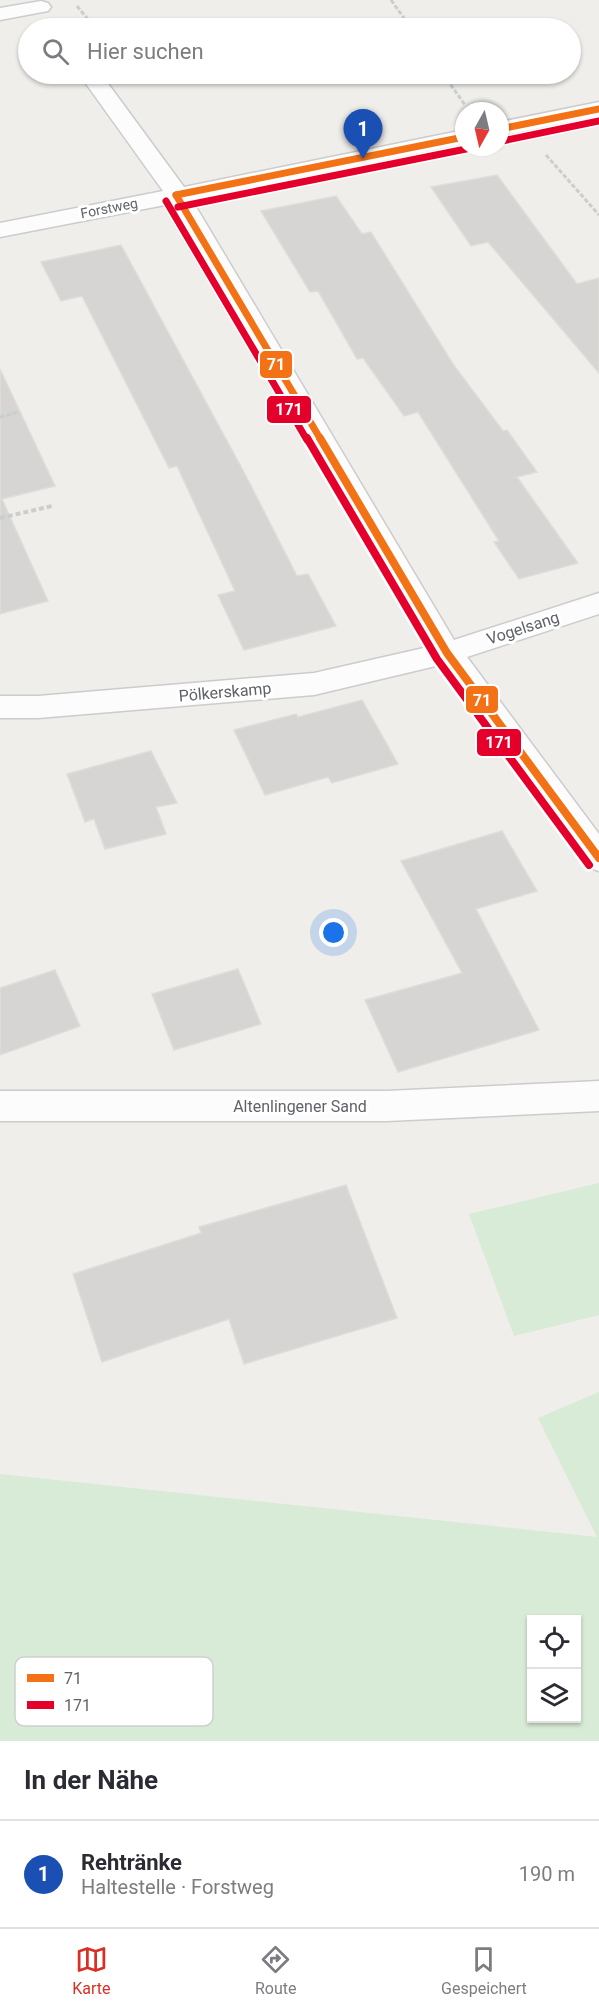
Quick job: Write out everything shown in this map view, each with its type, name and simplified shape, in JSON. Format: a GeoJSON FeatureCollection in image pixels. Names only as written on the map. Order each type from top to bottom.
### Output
{"type":"FeatureCollection","features":[{"type":"Feature","properties":{"kind":"street"},"geometry":{"type":"LineString","coordinates":[[0,14],[42,10]]}},
{"type":"Feature","properties":{"kind":"street"},"geometry":{"type":"LineString","coordinates":[[97,84],[166,176],[447,653],[599,858]]}},
{"type":"Feature","properties":{"kind":"street"},"geometry":{"type":"LineString","coordinates":[[510,127],[599,109]]}},
{"type":"Feature","properties":{"kind":"street","name":"Forstweg"},"geometry":{"type":"LineString","coordinates":[[0,230],[455,139]]}},
{"type":"Feature","properties":{"kind":"street","name":"Vogelsang"},"geometry":{"type":"LineString","coordinates":[[447,653],[599,603]]}},
{"type":"Feature","properties":{"kind":"street","name":"Pölkerskamp"},"geometry":{"type":"LineString","coordinates":[[0,707],[38,707],[314,684],[447,653]]}},
{"type":"Feature","properties":{"kind":"street","name":"Altenlingener Sand"},"geometry":{"type":"LineString","coordinates":[[0,1106],[387,1106],[599,1096]]}},
{"type":"Feature","properties":{"kind":"path"},"geometry":{"type":"LineString","coordinates":[[73,0],[87,18]]}},
{"type":"Feature","properties":{"kind":"path"},"geometry":{"type":"LineString","coordinates":[[391,0],[404,18]]}},
{"type":"Feature","properties":{"kind":"path"},"geometry":{"type":"LineString","coordinates":[[450,84],[463,102]]}},
{"type":"Feature","properties":{"kind":"path"},"geometry":{"type":"LineString","coordinates":[[510,127],[599,215]]}},
{"type":"Feature","properties":{"kind":"path"},"geometry":{"type":"LineString","coordinates":[[0,417],[19,412]]}},
{"type":"Feature","properties":{"kind":"path"},"geometry":{"type":"LineString","coordinates":[[0,518],[52,506]]}},
{"type":"Feature","properties":{"kind":"green space"},"geometry":{"type":"Polygon","coordinates":[[[599,1183],[599,1315],[514,1336],[469,1214],[599,1183]]]}},
{"type":"Feature","properties":{"kind":"green space"},"geometry":{"type":"Polygon","coordinates":[[[599,1392],[599,1741],[0,1741],[0,1474],[597,1537],[538,1418],[599,1392]]]}},
{"type":"Feature","properties":{"kind":"building"},"geometry":{"type":"Polygon","coordinates":[[[497,175],[577,284],[599,278],[599,373],[488,242],[471,246],[431,187],[497,175]]]}},
{"type":"Feature","properties":{"kind":"building"},"geometry":{"type":"Polygon","coordinates":[[[336,196],[362,234],[371,232],[453,364],[503,431],[507,430],[537,472],[517,477],[578,563],[519,579],[494,542],[499,541],[418,412],[404,416],[363,358],[357,359],[318,291],[310,292],[261,211],[336,196]]]}},
{"type":"Feature","properties":{"kind":"building"},"geometry":{"type":"Polygon","coordinates":[[[121,245],[246,476],[297,576],[308,574],[336,626],[244,650],[218,595],[235,591],[177,466],[169,468],[82,296],[61,301],[41,262],[121,245]]]}},
{"type":"Feature","properties":{"kind":"building"},"geometry":{"type":"Polygon","coordinates":[[[0,369],[55,486],[2,499],[48,601],[0,614],[0,369]]]}},
{"type":"Feature","properties":{"kind":"building"},"geometry":{"type":"Polygon","coordinates":[[[362,700],[398,764],[332,783],[328,777],[265,795],[234,730],[296,714],[298,717],[362,700]]]}},
{"type":"Feature","properties":{"kind":"building"},"geometry":{"type":"Polygon","coordinates":[[[151,751],[177,803],[156,807],[166,834],[105,849],[94,819],[85,822],[67,774],[151,751]]]}},
{"type":"Feature","properties":{"kind":"building"},"geometry":{"type":"Polygon","coordinates":[[[502,831],[537,891],[476,909],[539,1030],[398,1072],[365,1000],[462,973],[401,861],[502,831]]]}},
{"type":"Feature","properties":{"kind":"building"},"geometry":{"type":"Polygon","coordinates":[[[238,969],[261,1024],[174,1050],[152,994],[238,969]]]}},
{"type":"Feature","properties":{"kind":"building"},"geometry":{"type":"Polygon","coordinates":[[[55,970],[80,1026],[0,1055],[0,988],[55,970]]]}},
{"type":"Feature","properties":{"kind":"building"},"geometry":{"type":"Polygon","coordinates":[[[346,1185],[397,1318],[244,1364],[229,1319],[102,1362],[73,1274],[201,1233],[199,1227],[346,1185]]]}},
{"type":"Feature","properties":{"kind":"transit line","name":"71"},"geometry":{"type":"LineString","coordinates":[[509,127],[599,109]]}},
{"type":"Feature","properties":{"kind":"transit line","name":"171"},"geometry":{"type":"LineString","coordinates":[[509,140],[599,121]]}},
{"type":"Feature","properties":{"kind":"transit line","name":"71"},"geometry":{"type":"LineString","coordinates":[[176,195],[455,139]]}},
{"type":"Feature","properties":{"kind":"transit line","name":"171"},"geometry":{"type":"LineString","coordinates":[[178,207],[455,151]]}},
{"type":"Feature","properties":{"kind":"transit line","name":"71"},"geometry":{"type":"LineString","coordinates":[[176,195],[447,653],[599,858]]}},
{"type":"Feature","properties":{"kind":"transit line","name":"171"},"geometry":{"type":"LineString","coordinates":[[166,201],[437,659],[589,865]]}},
{"type":"Feature","properties":{"kind":"place","name":"Rehtränke"},"geometry":{"type":"Point","coordinates":[363,159]}}]}
